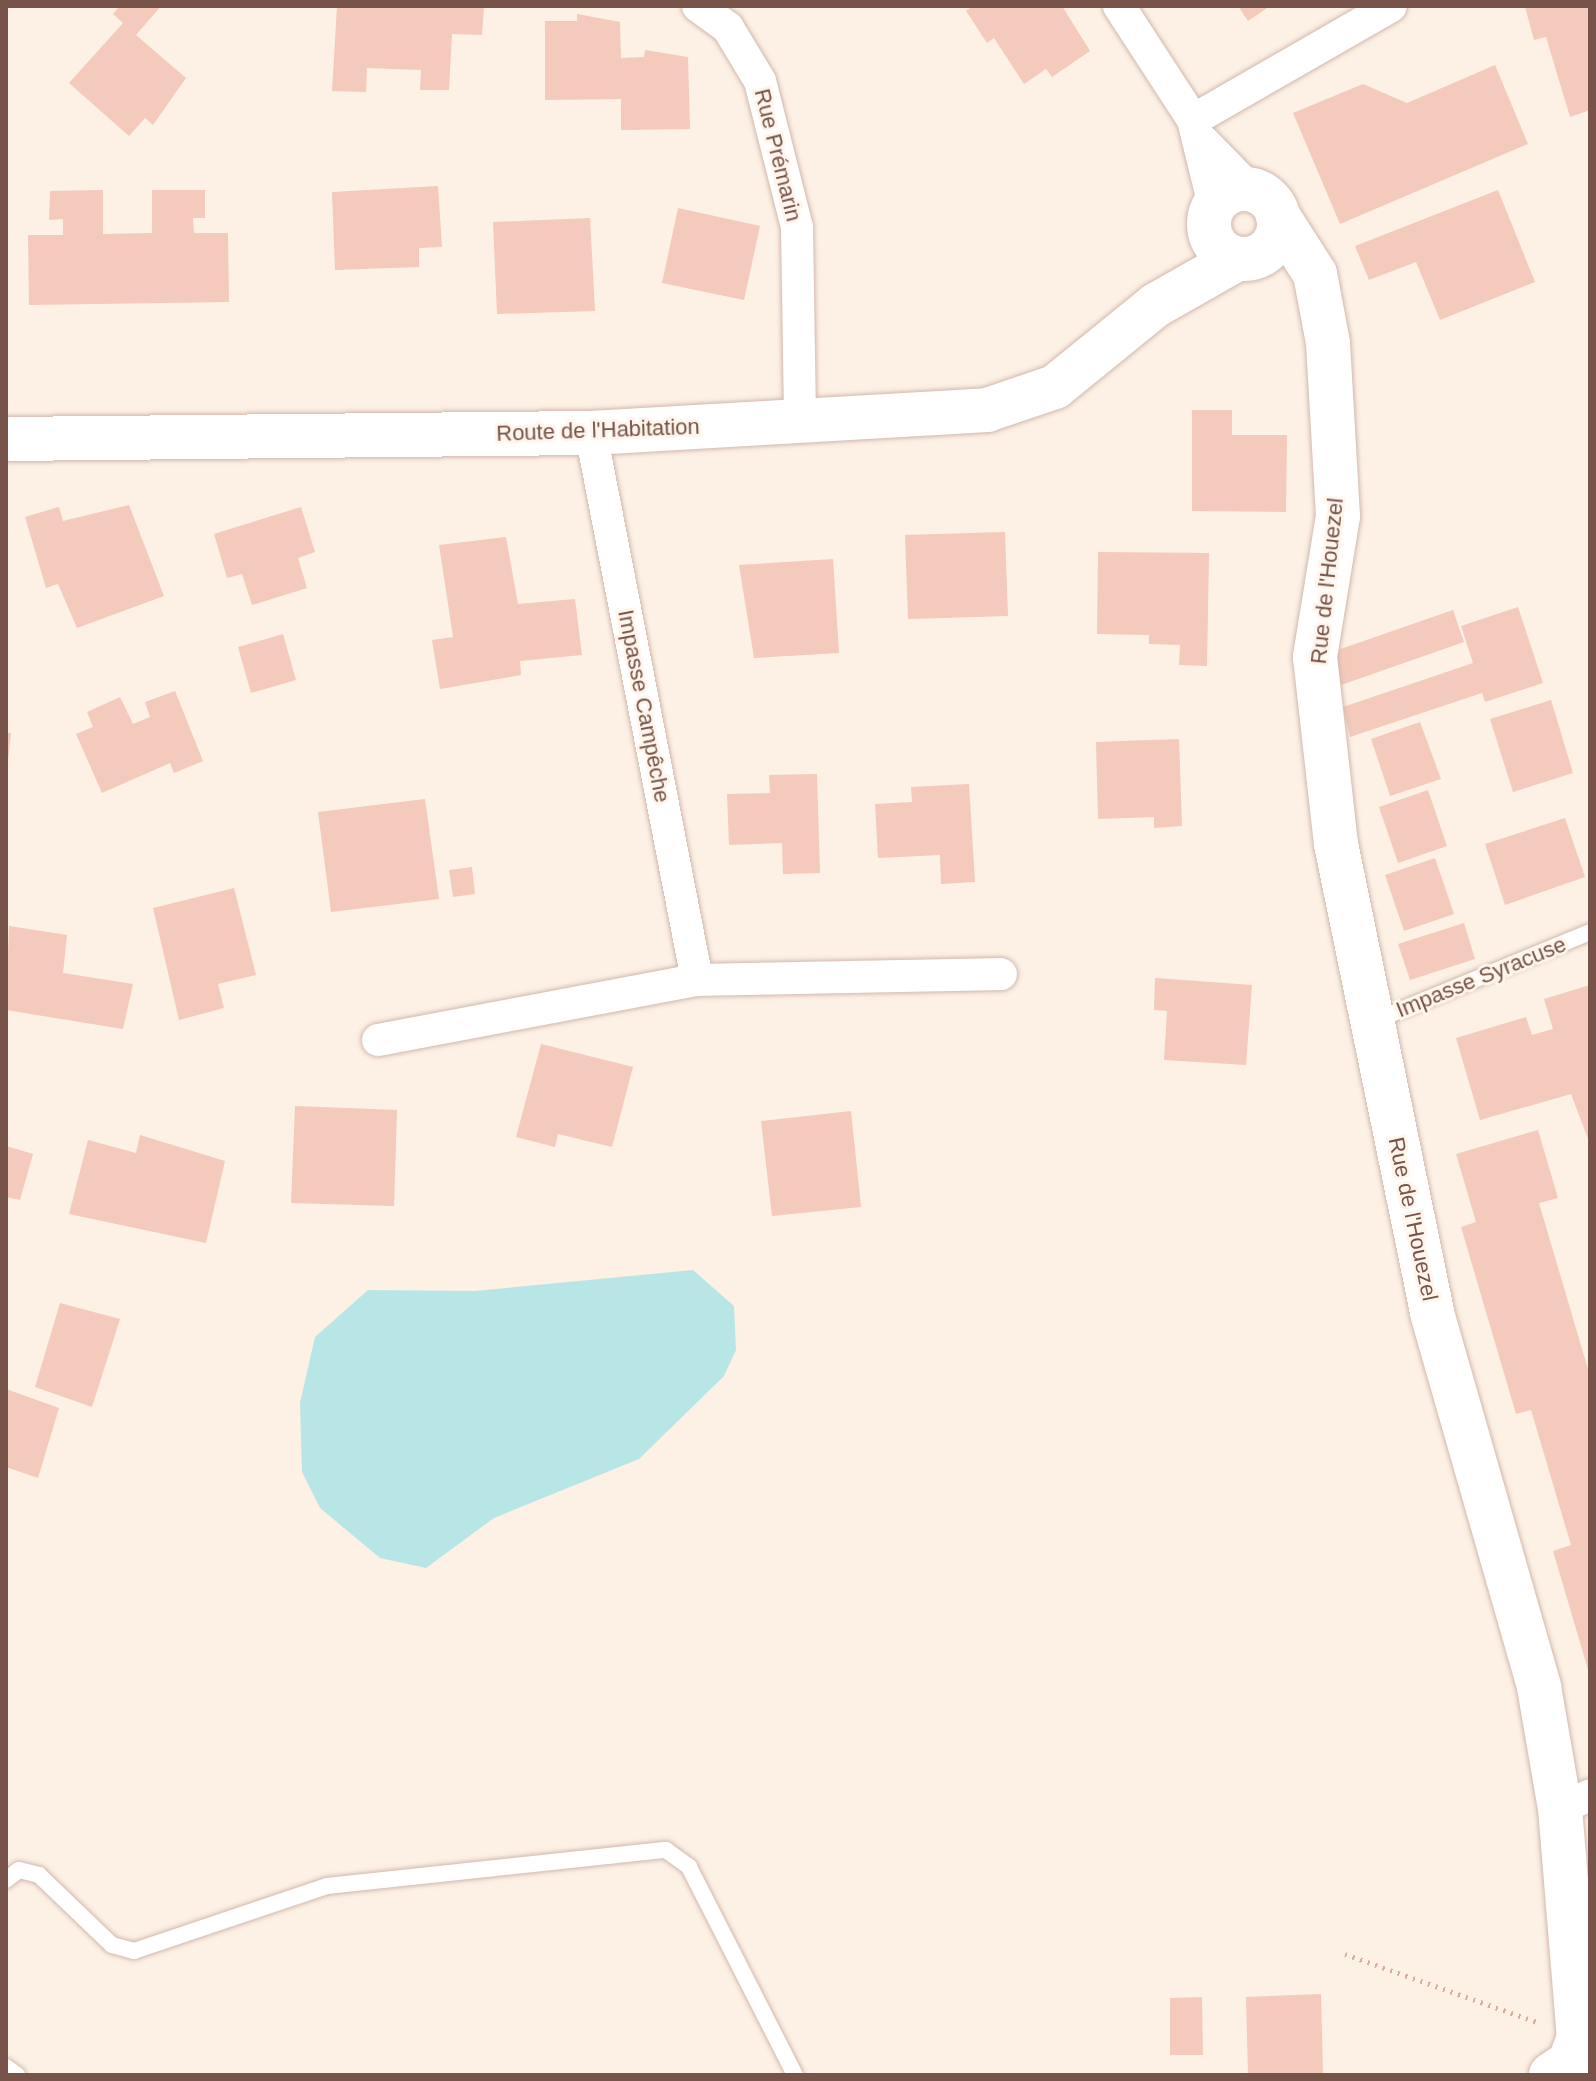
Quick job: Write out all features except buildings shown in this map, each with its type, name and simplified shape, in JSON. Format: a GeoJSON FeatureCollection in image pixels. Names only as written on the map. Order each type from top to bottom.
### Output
{"type":"FeatureCollection","features":[{"type":"Feature","properties":{"kind":"street","name":"Rue Prémarin"},"geometry":{"type":"LineString","coordinates":[[698,6],[728,28],[760,81],[797,227],[800,423]]}},
{"type":"Feature","properties":{"kind":"street"},"geometry":{"type":"LineString","coordinates":[[1119,6],[1198,130],[1241,227]]}},
{"type":"Feature","properties":{"kind":"street"},"geometry":{"type":"LineString","coordinates":[[1198,130],[1391,6]]}},
{"type":"Feature","properties":{"kind":"street","name":"Route de l'Habitation"},"geometry":{"type":"LineString","coordinates":[[6,439],[591,433],[987,410],[1055,387],[1156,305],[1241,227]]}},
{"type":"Feature","properties":{"kind":"street","name":"Rue de l'Houezel"},"geometry":{"type":"LineString","coordinates":[[1241,227],[1328,343],[1338,516],[1315,657],[1336,844],[1432,1313],[1575,1802],[1573,2059]]}},
{"type":"Feature","properties":{"kind":"street","name":"Impasse Campêche"},"geometry":{"type":"LineString","coordinates":[[591,433],[697,980]]}},
{"type":"Feature","properties":{"kind":"street"},"geometry":{"type":"LineString","coordinates":[[378,1040],[697,980],[1001,974]]}},
{"type":"Feature","properties":{"kind":"lane","name":"Impasse Syracuse"},"geometry":{"type":"LineString","coordinates":[[1372,1022],[1590,932]]}},
{"type":"Feature","properties":{"kind":"lane"},"geometry":{"type":"LineString","coordinates":[[6,1880],[19,1870],[39,1875],[112,1945],[134,1951],[327,1886],[666,1850],[689,1867],[795,2075]]}},
{"type":"Feature","properties":{"kind":"lane"},"geometry":{"type":"LineString","coordinates":[[6,2067],[17,2075]]}},
{"type":"Feature","properties":{"kind":"path"},"geometry":{"type":"LineString","coordinates":[[1345,1954],[1573,2059]]}},
{"type":"Feature","properties":{"kind":"water"},"geometry":{"type":"Polygon","coordinates":[[[693,1270],[734,1306],[736,1350],[724,1376],[639,1459],[494,1518],[426,1568],[380,1558],[320,1508],[302,1472],[300,1403],[315,1337],[368,1290],[475,1291],[693,1270]]]}}]}
